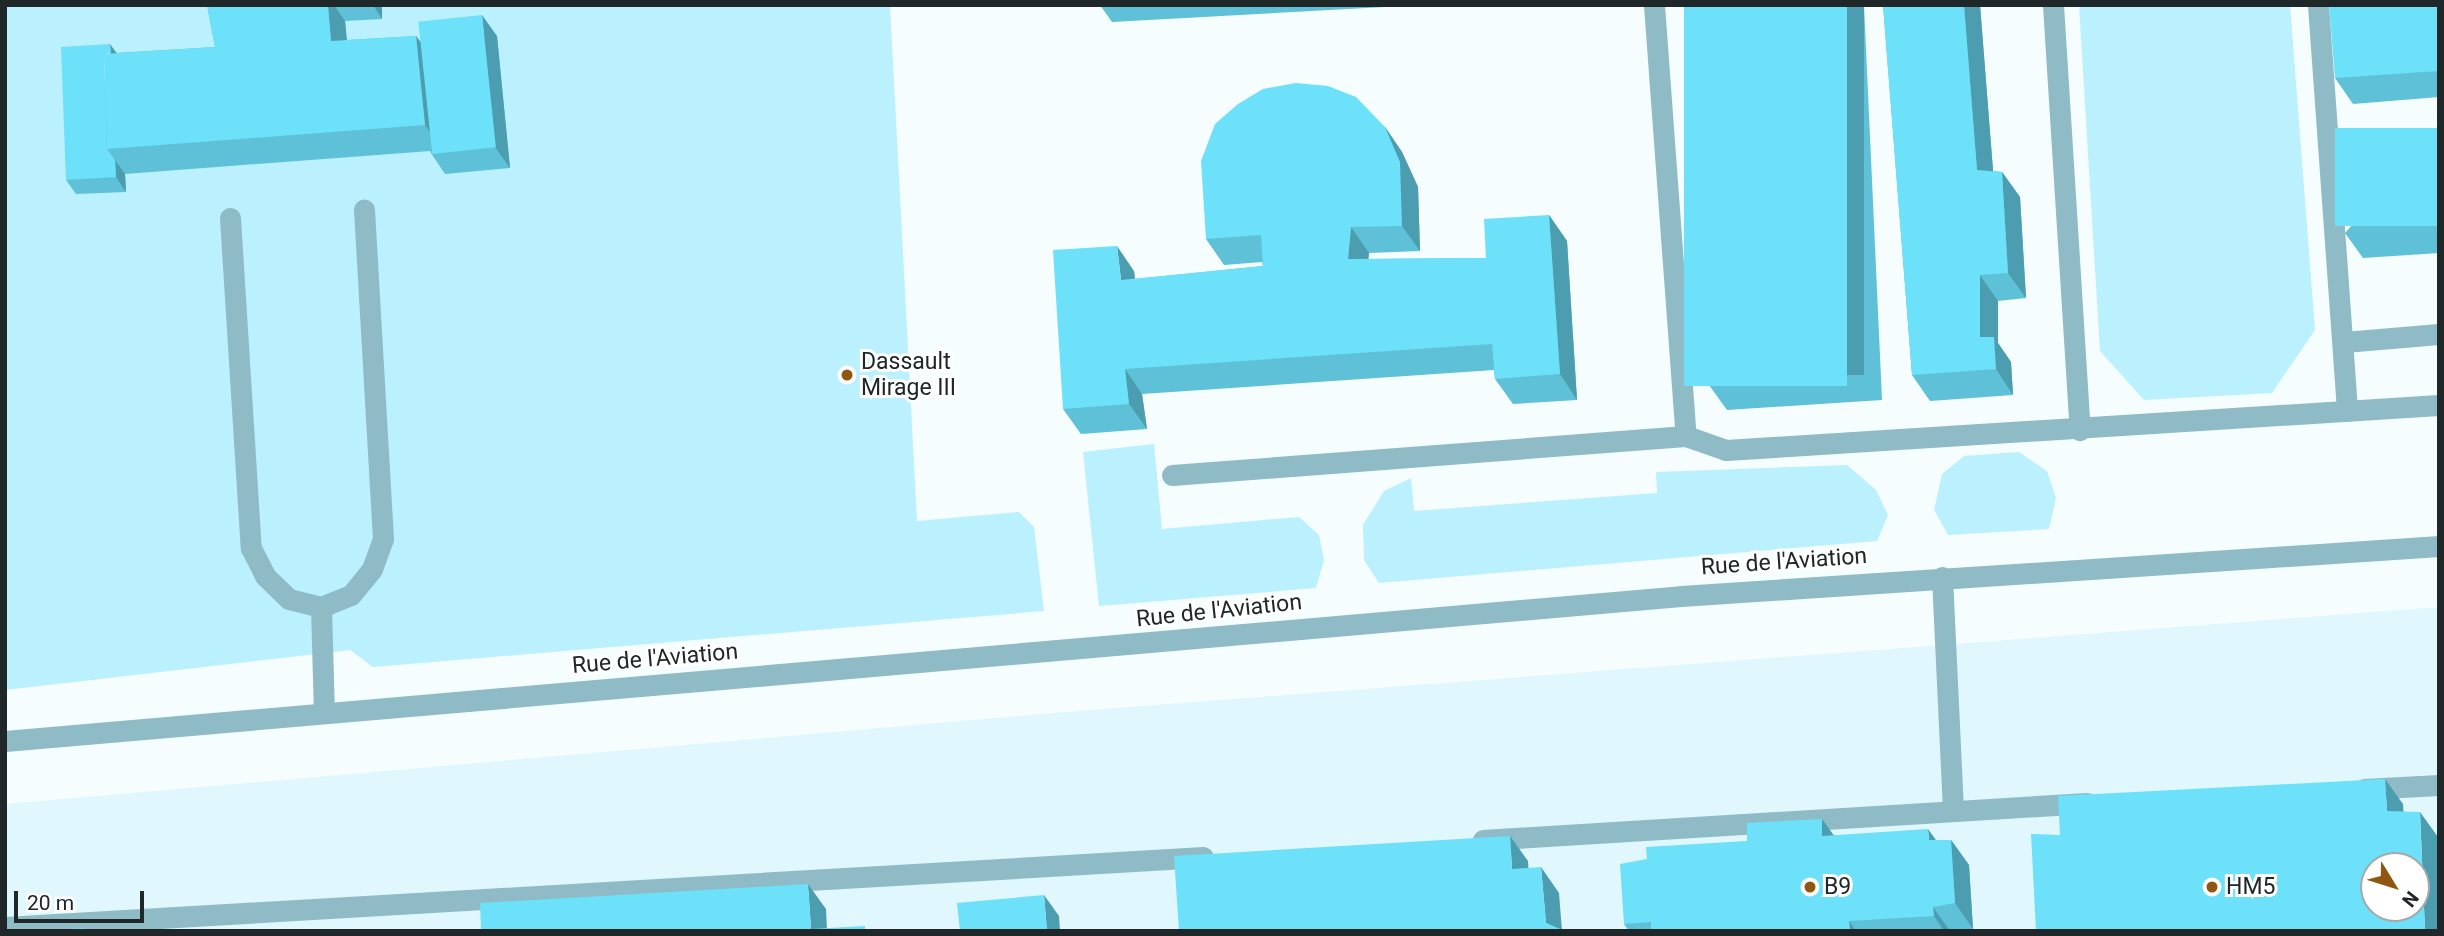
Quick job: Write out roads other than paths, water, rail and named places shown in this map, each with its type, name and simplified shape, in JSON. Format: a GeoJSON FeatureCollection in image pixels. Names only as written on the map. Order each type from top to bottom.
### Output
{"type":"FeatureCollection","features":[{"type":"Feature","properties":{"kind":"street"},"geometry":{"type":"LineString","coordinates":[[1654,5],[1686,436]]}},
{"type":"Feature","properties":{"kind":"street"},"geometry":{"type":"LineString","coordinates":[[2053,5],[2080,430]]}},
{"type":"Feature","properties":{"kind":"street"},"geometry":{"type":"LineString","coordinates":[[2318,5],[2347,411]]}},
{"type":"Feature","properties":{"kind":"street"},"geometry":{"type":"LineString","coordinates":[[230,218],[251,548],[265,576],[289,599],[321,607],[351,595],[372,569],[383,539],[364,210]]}},
{"type":"Feature","properties":{"kind":"street"},"geometry":{"type":"LineString","coordinates":[[2344,342],[2439,334]]}},
{"type":"Feature","properties":{"kind":"street"},"geometry":{"type":"LineString","coordinates":[[1171,475],[1686,436],[1726,450],[2080,430],[2439,405]]}},
{"type":"Feature","properties":{"kind":"street","name":"Rue de l'Aviation"},"geometry":{"type":"LineString","coordinates":[[5,741],[1942,577],[2439,545]]}},
{"type":"Feature","properties":{"kind":"street"},"geometry":{"type":"LineString","coordinates":[[1942,577],[1953,810]]}},
{"type":"Feature","properties":{"kind":"street"},"geometry":{"type":"LineString","coordinates":[[321,607],[324,713]]}},
{"type":"Feature","properties":{"kind":"street"},"geometry":{"type":"LineString","coordinates":[[2344,790],[2439,785]]}},
{"type":"Feature","properties":{"kind":"street"},"geometry":{"type":"LineString","coordinates":[[1456,841],[2113,802]]}},
{"type":"Feature","properties":{"kind":"street"},"geometry":{"type":"LineString","coordinates":[[5,927],[1223,855]]}},
{"type":"Feature","properties":{"kind":"place","name":"Dassault Mirage III"},"geometry":{"type":"Point","coordinates":[847,375]}},
{"type":"Feature","properties":{"kind":"place","name":"B9"},"geometry":{"type":"Point","coordinates":[1810,887]}},
{"type":"Feature","properties":{"kind":"place","name":"HM5"},"geometry":{"type":"Point","coordinates":[2212,887]}}]}
